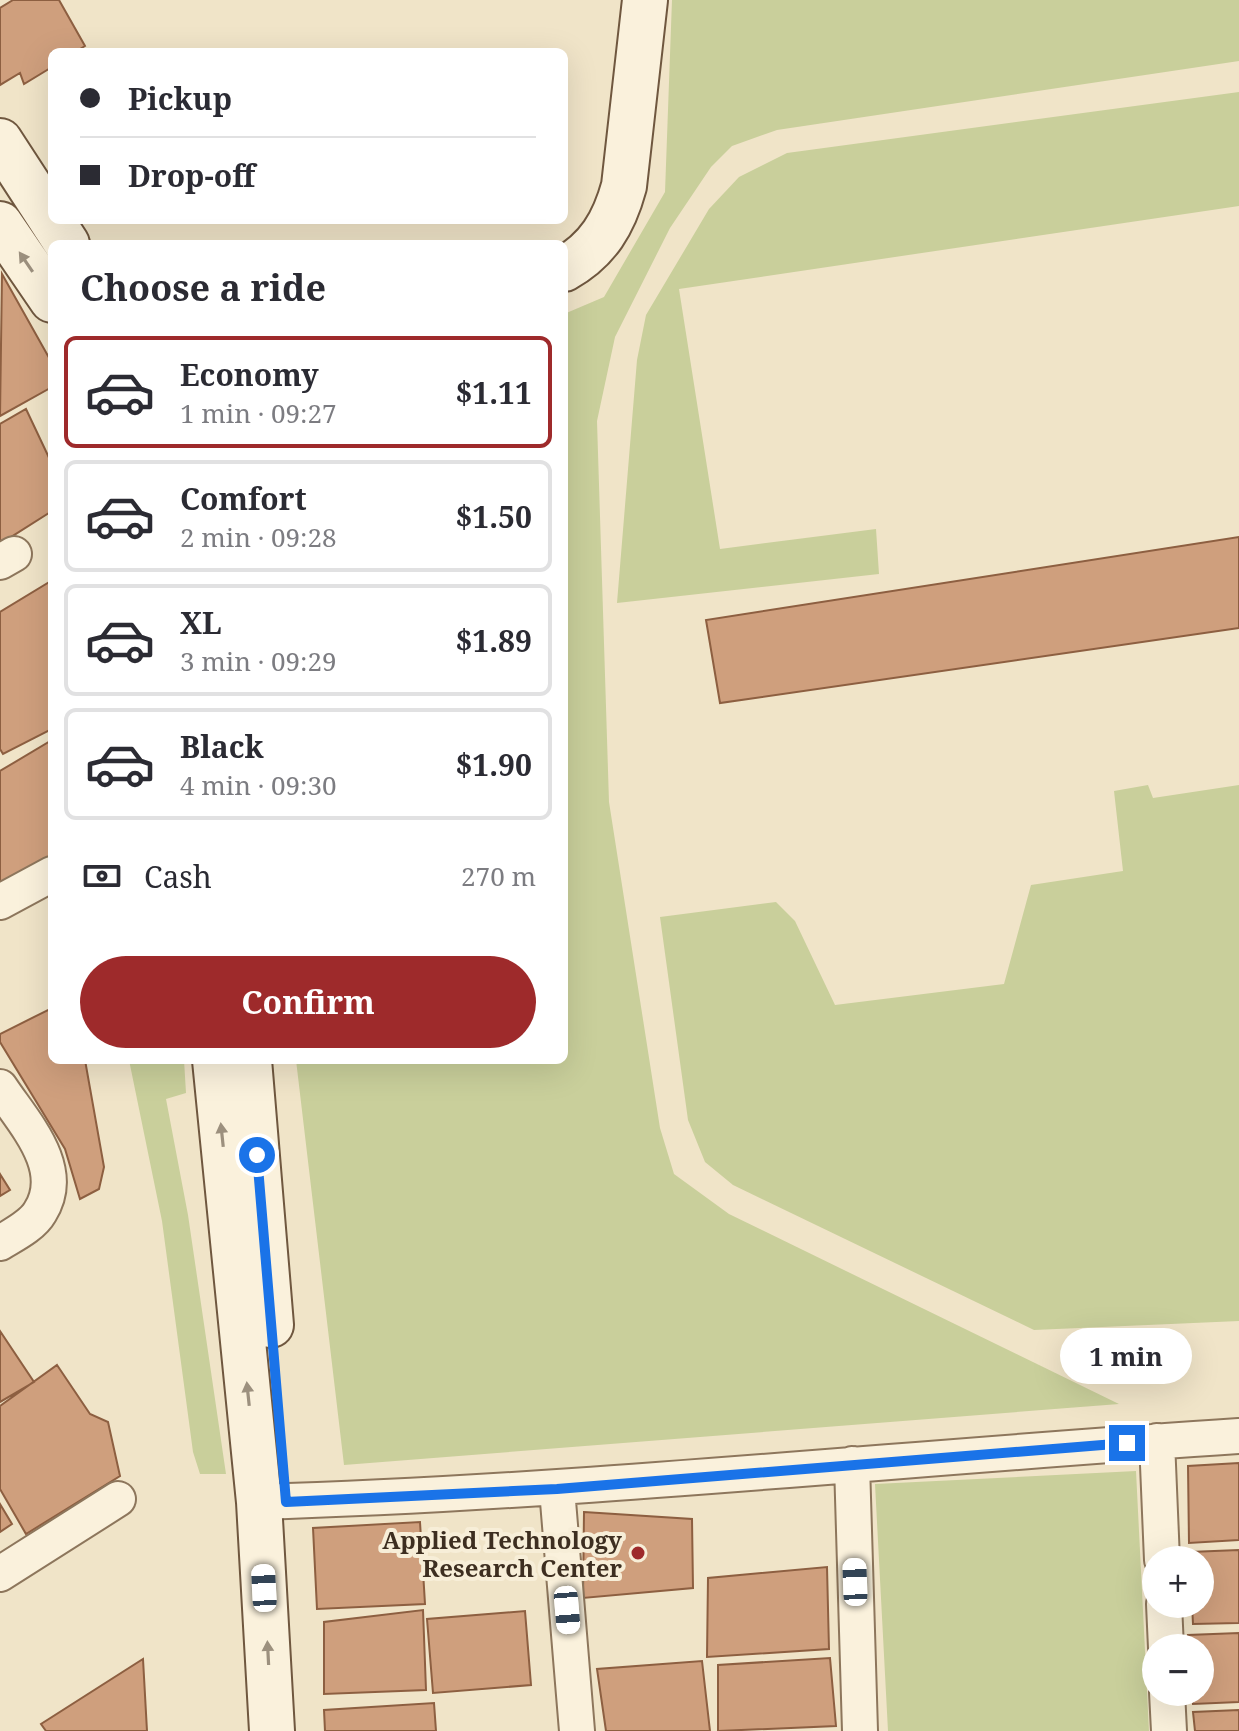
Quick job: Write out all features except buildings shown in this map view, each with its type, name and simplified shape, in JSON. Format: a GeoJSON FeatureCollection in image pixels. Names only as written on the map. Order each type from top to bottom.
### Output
{"type":"FeatureCollection","features":[{"type":"Feature","properties":{"kind":"street"},"geometry":{"type":"LineString","coordinates":[[554,240],[583,219],[597,196],[616,0]]}},
{"type":"Feature","properties":{"kind":"street"},"geometry":{"type":"LineString","coordinates":[[568,266],[598,242],[616,215],[624,186],[645,0]]}},
{"type":"Feature","properties":{"kind":"street"},"geometry":{"type":"LineString","coordinates":[[0,141],[48,215]]}},
{"type":"Feature","properties":{"kind":"street"},"geometry":{"type":"LineString","coordinates":[[0,224],[48,294]]}},
{"type":"Feature","properties":{"kind":"street"},"geometry":{"type":"LineString","coordinates":[[0,902],[48,876]]}},
{"type":"Feature","properties":{"kind":"street"},"geometry":{"type":"LineString","coordinates":[[216,1064],[301,1731]]}},
{"type":"Feature","properties":{"kind":"street"},"geometry":{"type":"LineString","coordinates":[[249,1064],[273,1502],[272,1731]]}},
{"type":"Feature","properties":{"kind":"street"},"geometry":{"type":"LineString","coordinates":[[0,1087],[46,1159],[50,1184],[40,1212],[21,1231],[0,1243]]}},
{"type":"Feature","properties":{"kind":"street"},"geometry":{"type":"LineString","coordinates":[[273,1502],[557,1489],[1239,1436]]}},
{"type":"Feature","properties":{"kind":"street"},"geometry":{"type":"LineString","coordinates":[[1157,1441],[1161,1546]]}},
{"type":"Feature","properties":{"kind":"street"},"geometry":{"type":"LineString","coordinates":[[852,1464],[860,1731]]}},
{"type":"Feature","properties":{"kind":"street"},"geometry":{"type":"LineString","coordinates":[[557,1489],[577,1731]]}},
{"type":"Feature","properties":{"kind":"street"},"geometry":{"type":"LineString","coordinates":[[0,1574],[118,1499]]}},
{"type":"Feature","properties":{"kind":"street"},"geometry":{"type":"LineString","coordinates":[[1168,1706],[1169,1731]]}},
{"type":"Feature","properties":{"kind":"green space"},"geometry":{"type":"Polygon","coordinates":[[[672,0],[1239,0],[1239,61],[777,130],[732,146],[711,167],[670,228],[615,337],[597,421],[609,802],[660,1128],[674,1174],[729,1214],[1119,1404],[344,1465],[296,1064],[568,1064],[568,312],[604,297],[665,192],[672,0]]]}},
{"type":"Feature","properties":{"kind":"green space"},"geometry":{"type":"Polygon","coordinates":[[[1239,92],[1239,206],[679,289],[720,549],[876,529],[879,574],[617,603],[637,360],[646,315],[709,209],[739,177],[787,153],[1239,92]]]}},
{"type":"Feature","properties":{"kind":"green space"},"geometry":{"type":"Polygon","coordinates":[[[1148,785],[1153,798],[1239,785],[1239,1321],[1034,1330],[733,1185],[705,1162],[688,1120],[660,917],[776,902],[795,921],[835,1005],[1004,984],[1031,885],[1123,871],[1114,791],[1148,785]]]}},
{"type":"Feature","properties":{"kind":"green space"},"geometry":{"type":"Polygon","coordinates":[[[130,1064],[184,1064],[186,1093],[166,1099],[188,1215],[226,1474],[200,1474],[193,1452],[162,1221],[130,1064]]]}},
{"type":"Feature","properties":{"kind":"green space"},"geometry":{"type":"Polygon","coordinates":[[[1136,1471],[1144,1634],[1142,1706],[1148,1706],[1149,1731],[888,1731],[875,1484],[1136,1471]]]}},
{"type":"Feature","properties":{"kind":"place","name":"Applied Technology Research Center"},"geometry":{"type":"Point","coordinates":[638,1553]}},
{"type":"Feature","properties":{"kind":"route"},"geometry":{"type":"LineString","coordinates":[[257,1155],[286,1502],[557,1489],[1127,1443]]}}]}
